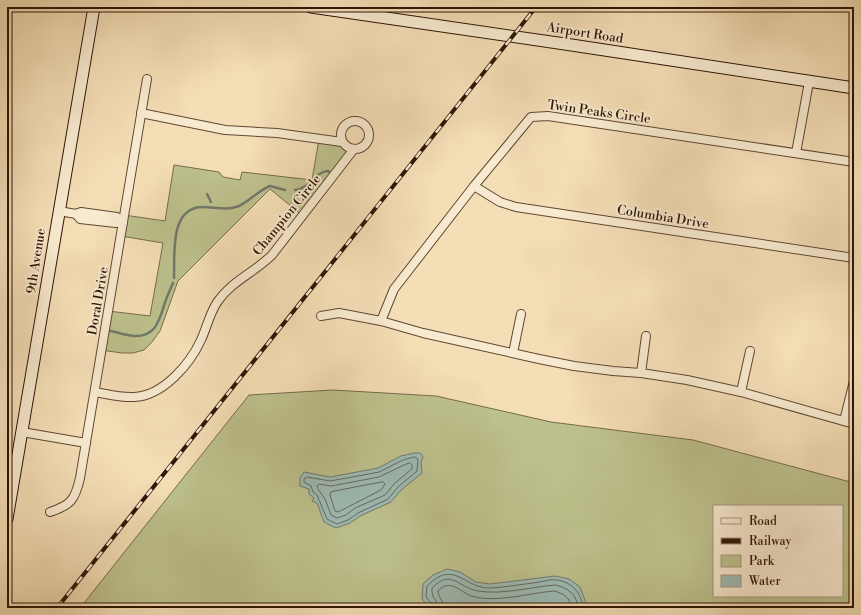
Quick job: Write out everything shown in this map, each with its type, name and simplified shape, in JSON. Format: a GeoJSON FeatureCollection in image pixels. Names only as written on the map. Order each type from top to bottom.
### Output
{"type":"FeatureCollection","features":[{"type":"Feature","properties":{"kind":"main road","name":"9th Avenue"},"geometry":{"type":"LineString","coordinates":[[7,519],[94,7]]}},
{"type":"Feature","properties":{"kind":"main road","name":"Airport Road"},"geometry":{"type":"LineString","coordinates":[[311,7],[854,88]]}},
{"type":"Feature","properties":{"kind":"street","name":"Doral Drive"},"geometry":{"type":"LineString","coordinates":[[50,512],[66,506],[74,498],[80,478],[147,78]]}},
{"type":"Feature","properties":{"kind":"street"},"geometry":{"type":"LineString","coordinates":[[796,153],[808,82]]}},
{"type":"Feature","properties":{"kind":"street"},"geometry":{"type":"LineString","coordinates":[[141,113],[225,130],[277,133],[342,142],[347,147],[354,149],[362,147],[368,140],[368,130],[362,123],[353,121],[345,125],[341,133],[342,142]]}},
{"type":"Feature","properties":{"kind":"street","name":"Twin Peaks Circle"},"geometry":{"type":"LineString","coordinates":[[381,321],[394,289],[474,186],[531,117],[548,116],[854,162]]}},
{"type":"Feature","properties":{"kind":"street","name":"Champion Circle"},"geometry":{"type":"LineString","coordinates":[[95,392],[128,397],[142,396],[156,391],[172,379],[189,359],[199,344],[218,302],[234,284],[260,266],[272,255],[354,149]]}},
{"type":"Feature","properties":{"kind":"street","name":"Columbia Drive"},"geometry":{"type":"LineString","coordinates":[[474,186],[500,202],[516,207],[854,258]]}},
{"type":"Feature","properties":{"kind":"street"},"geometry":{"type":"LineString","coordinates":[[59,211],[76,214],[81,212],[117,217],[123,222]]}},
{"type":"Feature","properties":{"kind":"street"},"geometry":{"type":"LineString","coordinates":[[321,316],[339,313],[381,321],[423,333],[574,366],[641,373],[687,380],[741,392],[854,424]]}},
{"type":"Feature","properties":{"kind":"street"},"geometry":{"type":"LineString","coordinates":[[512,353],[521,314]]}},
{"type":"Feature","properties":{"kind":"street"},"geometry":{"type":"LineString","coordinates":[[641,373],[646,336]]}},
{"type":"Feature","properties":{"kind":"street"},"geometry":{"type":"LineString","coordinates":[[741,392],[750,351]]}},
{"type":"Feature","properties":{"kind":"street"},"geometry":{"type":"LineString","coordinates":[[844,421],[854,381]]}},
{"type":"Feature","properties":{"kind":"street"},"geometry":{"type":"LineString","coordinates":[[22,432],[86,443]]}},
{"type":"Feature","properties":{"kind":"green space"},"geometry":{"type":"Polygon","coordinates":[[[319,139],[342,142],[351,149],[303,216],[270,189],[178,281],[160,331],[144,350],[133,353],[122,353],[101,350],[108,311],[150,316],[163,243],[121,236],[124,215],[165,221],[174,165],[219,172],[223,177],[240,180],[242,172],[312,180],[319,139]]]}},
{"type":"Feature","properties":{"kind":"green space"},"geometry":{"type":"Polygon","coordinates":[[[333,390],[436,396],[551,422],[693,440],[854,483],[854,608],[80,608],[249,395],[333,390]]]}},
{"type":"Feature","properties":{"kind":"water"},"geometry":{"type":"Polygon","coordinates":[[[420,453],[423,456],[421,463],[422,473],[401,490],[391,502],[360,516],[350,523],[336,528],[324,522],[317,503],[312,501],[314,498],[309,494],[309,489],[300,486],[300,478],[304,472],[330,477],[378,468],[401,456],[420,453]]]}},
{"type":"Feature","properties":{"kind":"water"},"geometry":{"type":"Polygon","coordinates":[[[447,569],[460,572],[476,582],[490,584],[555,576],[569,579],[580,587],[587,608],[430,608],[422,599],[423,584],[433,575],[447,569]]]}},
{"type":"Feature","properties":{"kind":"waterway"},"geometry":{"type":"LineString","coordinates":[[295,190],[301,189],[324,172],[328,171],[332,174]]}},
{"type":"Feature","properties":{"kind":"waterway"},"geometry":{"type":"LineString","coordinates":[[174,278],[176,234],[179,223],[184,215],[192,209],[203,207],[226,209],[239,206],[270,186],[285,190]]}},
{"type":"Feature","properties":{"kind":"waterway"},"geometry":{"type":"LineString","coordinates":[[207,194],[211,202]]}},
{"type":"Feature","properties":{"kind":"waterway"},"geometry":{"type":"LineString","coordinates":[[107,330],[134,336],[149,333],[154,329],[160,318],[173,283]]}},
{"type":"Feature","properties":{"kind":"railway"},"geometry":{"type":"LineString","coordinates":[[57,608],[536,7]]}}]}
